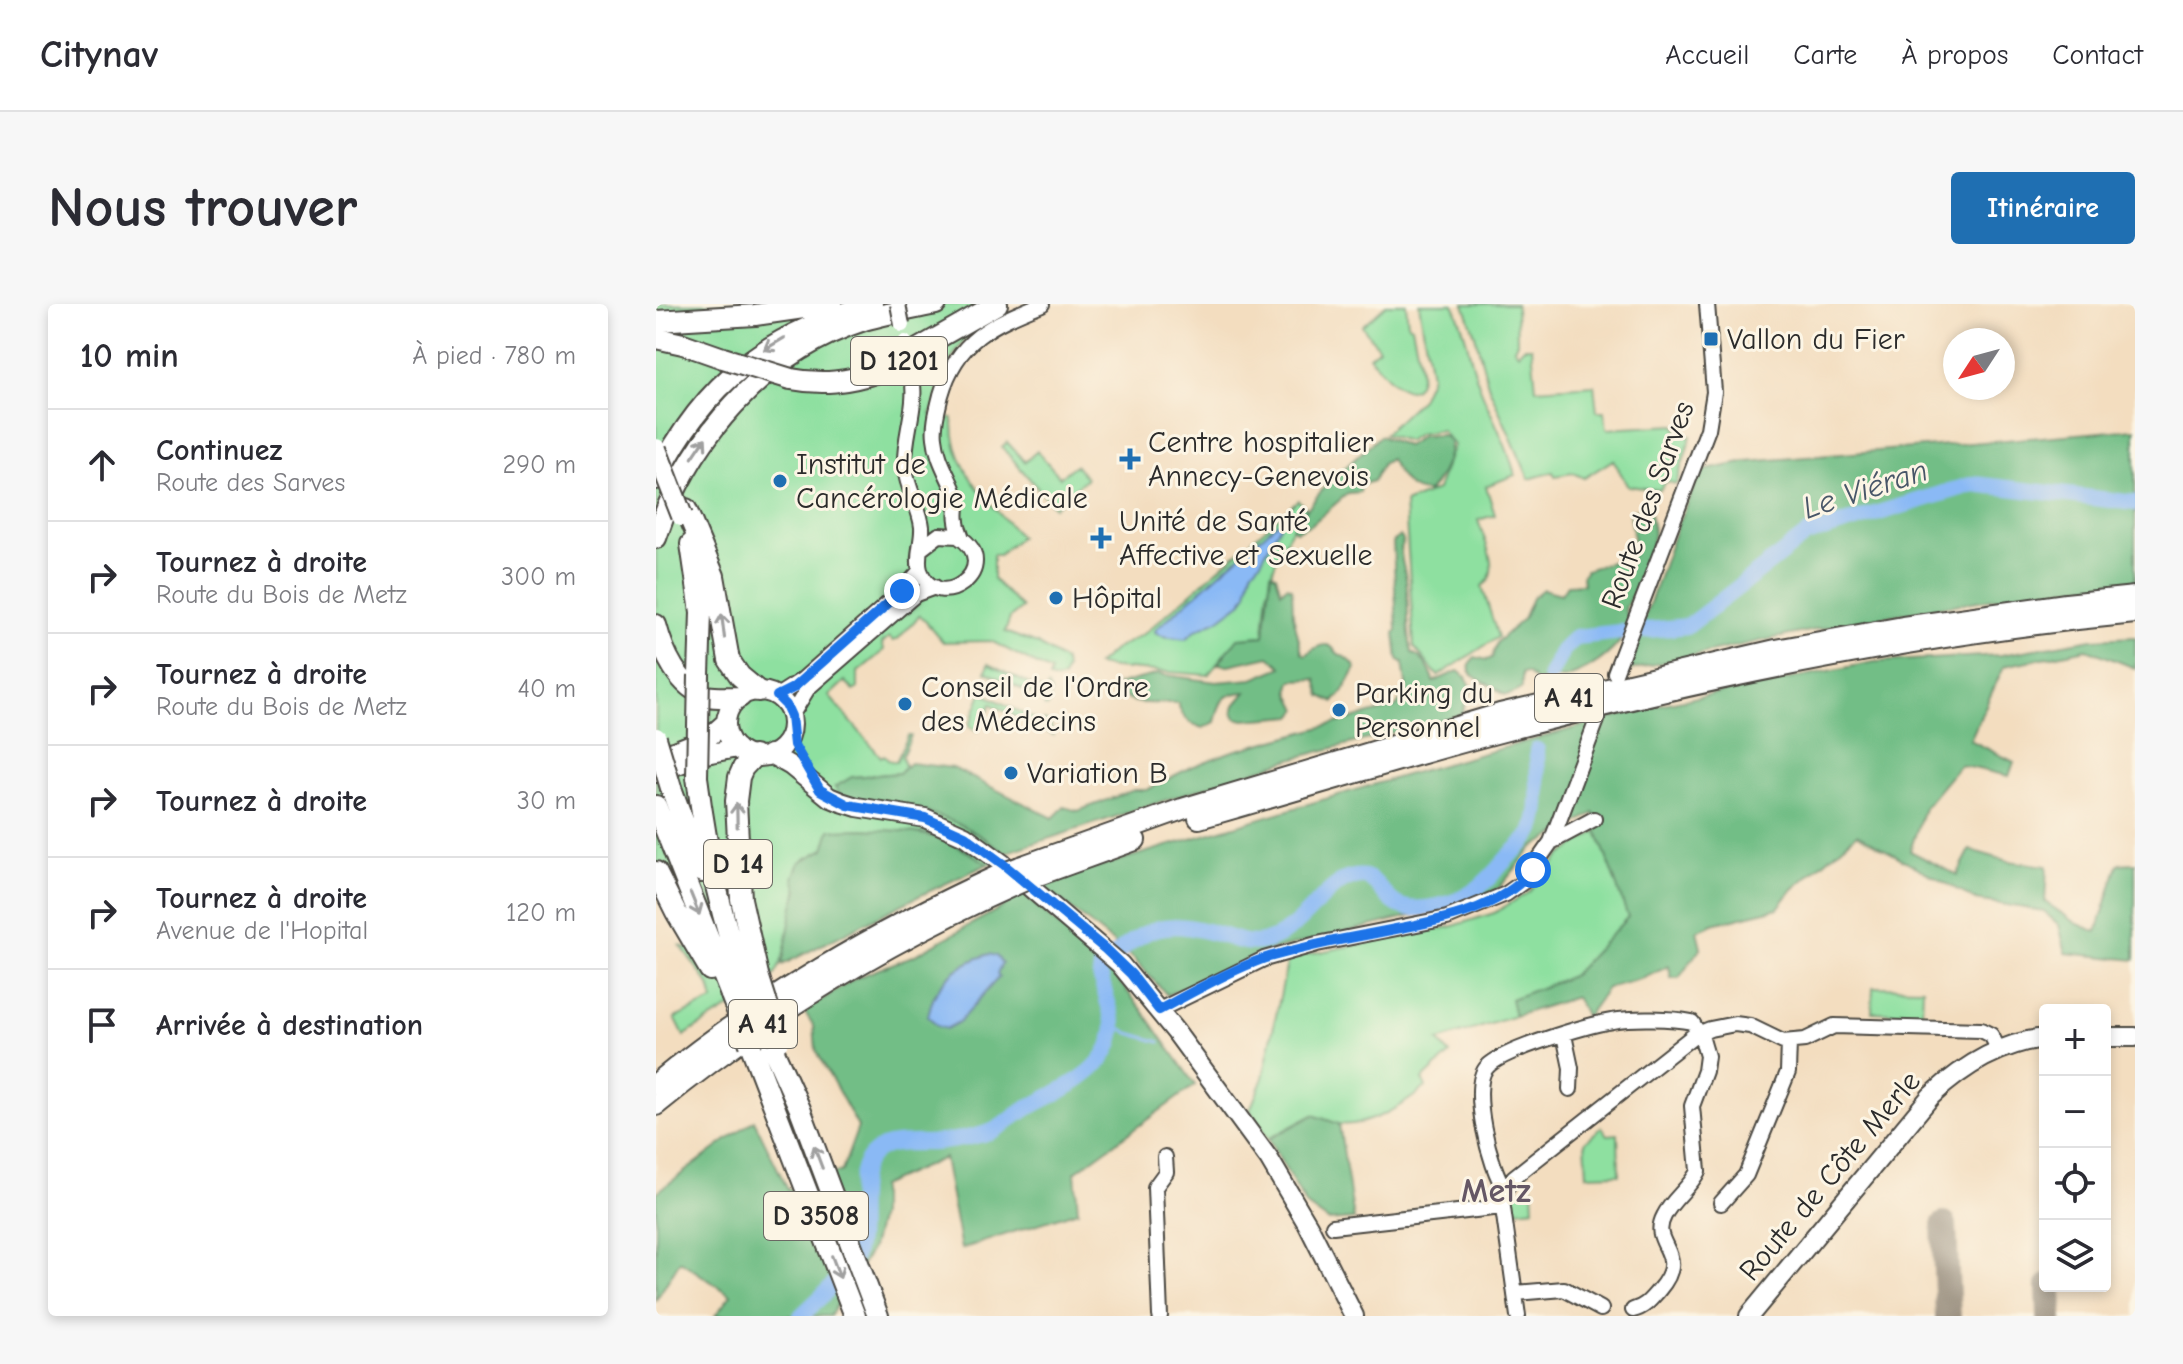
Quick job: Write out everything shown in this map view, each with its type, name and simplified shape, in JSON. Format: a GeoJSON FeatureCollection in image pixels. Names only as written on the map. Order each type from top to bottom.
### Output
{"type":"FeatureCollection","features":[{"type":"Feature","properties":{"kind":"highway","name":"D 1201"},"geometry":{"type":"LineString","coordinates":[[656,321],[755,315],[831,304]]}},
{"type":"Feature","properties":{"kind":"highway"},"geometry":{"type":"LineString","coordinates":[[656,479],[685,429],[708,399],[753,357],[805,327],[872,304]]}},
{"type":"Feature","properties":{"kind":"highway"},"geometry":{"type":"LineString","coordinates":[[656,551],[677,514],[683,473],[715,426],[754,385],[781,362],[849,326],[886,314],[936,304]]}},
{"type":"Feature","properties":{"kind":"highway","name":"D 1201"},"geometry":{"type":"LineString","coordinates":[[656,338],[791,379],[827,383],[869,375],[997,304]]}},
{"type":"Feature","properties":{"kind":"highway"},"geometry":{"type":"LineString","coordinates":[[657,451],[698,579],[701,612],[697,777],[705,835],[734,954]]}},
{"type":"Feature","properties":{"kind":"highway"},"geometry":{"type":"LineString","coordinates":[[656,538],[677,514]]}},
{"type":"Feature","properties":{"kind":"highway"},"geometry":{"type":"LineString","coordinates":[[677,514],[714,576],[729,660],[758,695]]}},
{"type":"Feature","properties":{"kind":"highway","name":"A 41"},"geometry":{"type":"LineString","coordinates":[[656,1084],[741,1019],[807,975],[898,924],[1182,809],[1500,714],[1776,650],[1903,627],[2135,597]]}},
{"type":"Feature","properties":{"kind":"highway","name":"A 41"},"geometry":{"type":"LineString","coordinates":[[656,1105],[731,1046],[826,982],[1017,876],[1184,823],[1505,730],[1668,690],[1903,642],[2135,613]]}},
{"type":"Feature","properties":{"kind":"highway"},"geometry":{"type":"LineString","coordinates":[[656,625],[672,665],[690,686],[707,695],[758,695]]}},
{"type":"Feature","properties":{"kind":"highway"},"geometry":{"type":"LineString","coordinates":[[656,738],[671,788],[734,954]]}},
{"type":"Feature","properties":{"kind":"highway","name":"D 14"},"geometry":{"type":"LineString","coordinates":[[754,753],[739,777],[736,801],[741,899],[740,989],[764,1048],[800,1109]]}},
{"type":"Feature","properties":{"kind":"highway","name":"D 3508"},"geometry":{"type":"LineString","coordinates":[[656,806],[764,1048],[778,1116],[855,1316]]}},
{"type":"Feature","properties":{"kind":"highway"},"geometry":{"type":"LineString","coordinates":[[656,872],[700,951]]}},
{"type":"Feature","properties":{"kind":"highway"},"geometry":{"type":"LineString","coordinates":[[656,889],[700,951],[740,989]]}},
{"type":"Feature","properties":{"kind":"highway","name":"D 3508"},"geometry":{"type":"LineString","coordinates":[[734,954],[740,989]]}},
{"type":"Feature","properties":{"kind":"highway"},"geometry":{"type":"LineString","coordinates":[[656,1071],[723,1025],[807,975]]}},
{"type":"Feature","properties":{"kind":"highway","name":"D 3508"},"geometry":{"type":"LineString","coordinates":[[800,1109],[878,1316]]}},
{"type":"Feature","properties":{"kind":"main road"},"geometry":{"type":"LineString","coordinates":[[815,784],[794,745],[786,705],[758,695],[730,708],[726,722],[728,734],[754,753],[815,784],[829,797],[848,805],[925,818],[952,828],[994,856],[1105,949],[1159,1010],[1276,1171],[1308,1225],[1354,1316]]}},
{"type":"Feature","properties":{"kind":"main road"},"geometry":{"type":"LineString","coordinates":[[656,758],[709,737],[726,722]]}},
{"type":"Feature","properties":{"kind":"main road"},"geometry":{"type":"LineString","coordinates":[[656,773],[706,754],[754,753],[783,746],[791,724]]}},
{"type":"Feature","properties":{"kind":"main road"},"geometry":{"type":"LineString","coordinates":[[2111,1037],[2135,1037]]}},
{"type":"Feature","properties":{"kind":"main road","name":"Route de Côte Merle"},"geometry":{"type":"LineString","coordinates":[[1749,1316],[1931,1096],[1966,1067],[1999,1050],[2039,1039]]}},
{"type":"Feature","properties":{"kind":"street"},"geometry":{"type":"LineString","coordinates":[[898,304],[914,403],[905,450],[905,468],[911,497],[922,524],[922,548]]}},
{"type":"Feature","properties":{"kind":"street"},"geometry":{"type":"LineString","coordinates":[[791,724],[808,688],[916,594],[935,587],[956,588],[972,573],[973,554],[962,539],[956,520],[956,498],[940,462],[935,438],[939,405],[956,359],[975,338],[999,322],[1042,304]]}},
{"type":"Feature","properties":{"kind":"street","name":"Route des Sarves"},"geometry":{"type":"LineString","coordinates":[[1615,673],[1708,429],[1714,392],[1707,304]]}},
{"type":"Feature","properties":{"kind":"street"},"geometry":{"type":"LineString","coordinates":[[935,587],[920,571],[919,555],[926,542],[941,534],[956,520]]}},
{"type":"Feature","properties":{"kind":"street"},"geometry":{"type":"LineString","coordinates":[[922,524],[941,534],[953,534],[962,539]]}},
{"type":"Feature","properties":{"kind":"street"},"geometry":{"type":"LineString","coordinates":[[758,695],[802,680],[902,591],[920,571]]}},
{"type":"Feature","properties":{"kind":"street"},"geometry":{"type":"LineString","coordinates":[[1159,1010],[1264,959],[1317,944],[1447,918],[1484,905],[1523,882],[1551,842],[1597,720]]}},
{"type":"Feature","properties":{"kind":"street"},"geometry":{"type":"LineString","coordinates":[[1551,842],[1594,819]]}},
{"type":"Feature","properties":{"kind":"street"},"geometry":{"type":"LineString","coordinates":[[1505,1189],[1494,1172],[1486,1137],[1480,1077],[1485,1068],[1502,1056],[1564,1035],[1618,1020],[1694,1027],[1750,1026],[1771,1038],[1789,1042],[1805,1040],[1834,1026],[1965,1030],[1988,1033],[1999,1050]]}},
{"type":"Feature","properties":{"kind":"street"},"geometry":{"type":"LineString","coordinates":[[1518,1316],[1502,1207],[1505,1189],[1514,1177],[1640,1076],[1694,1027]]}},
{"type":"Feature","properties":{"kind":"street"},"geometry":{"type":"LineString","coordinates":[[1633,1310],[1643,1308],[1670,1276],[1672,1261],[1662,1236],[1662,1220],[1698,1171],[1692,1106],[1707,1061],[1706,1050],[1694,1027]]}},
{"type":"Feature","properties":{"kind":"street"},"geometry":{"type":"LineString","coordinates":[[1564,1035],[1571,1068],[1570,1089]]}},
{"type":"Feature","properties":{"kind":"street"},"geometry":{"type":"LineString","coordinates":[[1721,1203],[1746,1175],[1788,1072],[1789,1042]]}},
{"type":"Feature","properties":{"kind":"street"},"geometry":{"type":"LineString","coordinates":[[1160,1316],[1155,1187],[1166,1172],[1165,1157]]}},
{"type":"Feature","properties":{"kind":"street"},"geometry":{"type":"LineString","coordinates":[[1333,1226],[1502,1207]]}},
{"type":"Feature","properties":{"kind":"street"},"geometry":{"type":"LineString","coordinates":[[1515,1293],[1564,1289],[1601,1309]]}},
{"type":"Feature","properties":{"kind":"green space"},"geometry":{"type":"Polygon","coordinates":[[[656,304],[1002,304],[1005,312],[974,332],[955,354],[931,415],[953,418],[954,437],[965,469],[1020,537],[999,555],[993,555],[993,579],[1022,608],[1010,618],[1005,632],[1037,644],[1064,661],[1066,668],[1063,678],[1056,680],[1049,678],[1051,672],[991,641],[943,642],[920,615],[898,639],[893,641],[889,637],[882,643],[882,652],[858,672],[858,688],[854,691],[845,681],[829,696],[881,757],[884,755],[896,762],[908,736],[911,736],[902,756],[905,766],[900,773],[852,777],[835,787],[955,820],[1005,853],[988,864],[962,847],[932,834],[859,829],[801,862],[787,940],[773,977],[752,994],[684,1036],[675,1018],[713,1001],[709,985],[681,946],[698,951],[656,879],[656,304]]]}},
{"type":"Feature","properties":{"kind":"green space"},"geometry":{"type":"Polygon","coordinates":[[[1387,304],[1406,304],[1408,324],[1412,326],[1420,377],[1416,387],[1410,390],[1395,383],[1369,356],[1379,348],[1362,326],[1387,304]]]}},
{"type":"Feature","properties":{"kind":"green space"},"geometry":{"type":"Polygon","coordinates":[[[1419,304],[1453,304],[1478,382],[1515,475],[1486,486],[1495,515],[1478,520],[1491,565],[1488,580],[1482,586],[1498,637],[1438,676],[1414,647],[1405,503],[1437,490],[1453,445],[1441,430],[1418,434],[1407,441],[1384,434],[1421,399],[1431,376],[1419,304]]]}},
{"type":"Feature","properties":{"kind":"green space"},"geometry":{"type":"Polygon","coordinates":[[[1464,304],[1516,304],[1517,342],[1514,348],[1518,353],[1524,347],[1532,347],[1536,389],[1594,385],[1597,411],[1604,411],[1607,429],[1675,425],[1678,434],[1691,436],[1676,484],[1665,481],[1660,490],[1628,486],[1613,460],[1584,478],[1573,473],[1555,476],[1553,472],[1529,479],[1488,385],[1464,304]]]}},
{"type":"Feature","properties":{"kind":"green space"},"geometry":{"type":"Polygon","coordinates":[[[2135,429],[2135,581],[2007,597],[1879,618],[1626,671],[1678,523],[1701,471],[1747,462],[2135,429]]]}},
{"type":"Feature","properties":{"kind":"green space"},"geometry":{"type":"Polygon","coordinates":[[[1443,435],[1449,441],[1448,454],[1440,475],[1428,492],[1409,486],[1390,459],[1382,464],[1373,481],[1361,485],[1360,492],[1348,493],[1312,524],[1296,531],[1292,528],[1326,485],[1380,436],[1406,446],[1422,436],[1443,435]]]}},
{"type":"Feature","properties":{"kind":"green space"},"geometry":{"type":"Polygon","coordinates":[[[1007,442],[1025,462],[1037,451],[1060,477],[1075,465],[1087,478],[1054,507],[1002,447],[1007,442]]]}},
{"type":"Feature","properties":{"kind":"green space"},"geometry":{"type":"Polygon","coordinates":[[[1298,500],[1306,508],[1285,541],[1273,569],[1264,636],[1243,639],[1230,646],[1208,675],[1097,665],[1114,650],[1145,633],[1298,500]]]}},
{"type":"Feature","properties":{"kind":"green space"},"geometry":{"type":"Polygon","coordinates":[[[1635,509],[1650,514],[1654,533],[1646,571],[1626,606],[1625,611],[1630,618],[1627,628],[1615,647],[1598,662],[1568,677],[1537,682],[1522,673],[1522,688],[1510,695],[1504,695],[1474,676],[1470,668],[1475,657],[1492,658],[1497,642],[1523,619],[1532,598],[1543,589],[1561,594],[1567,585],[1583,584],[1582,576],[1586,570],[1633,555],[1630,512],[1635,509]]]}},
{"type":"Feature","properties":{"kind":"green space"},"geometry":{"type":"Polygon","coordinates":[[[1400,536],[1403,540],[1401,555],[1412,653],[1426,665],[1433,682],[1458,671],[1466,677],[1472,688],[1461,715],[1291,759],[1005,853],[986,839],[947,819],[907,807],[840,796],[835,787],[852,777],[899,773],[910,763],[953,768],[1053,818],[1064,807],[1078,811],[1134,790],[1147,790],[1189,768],[1230,752],[1396,707],[1407,691],[1403,662],[1398,660],[1395,633],[1393,542],[1400,536]]]}},
{"type":"Feature","properties":{"kind":"green space"},"geometry":{"type":"Polygon","coordinates":[[[1271,573],[1276,575],[1281,591],[1287,586],[1292,588],[1293,615],[1302,653],[1306,655],[1317,647],[1327,645],[1356,668],[1334,702],[1321,696],[1316,679],[1292,680],[1290,692],[1298,710],[1293,716],[1236,718],[1233,712],[1235,705],[1246,692],[1238,693],[1223,700],[1215,722],[1203,728],[1186,719],[1178,703],[1134,702],[1121,693],[1116,685],[1158,674],[1216,682],[1253,679],[1282,667],[1269,656],[1229,665],[1218,664],[1238,638],[1264,636],[1271,573]]]}},
{"type":"Feature","properties":{"kind":"green space"},"geometry":{"type":"Polygon","coordinates":[[[2135,637],[2135,668],[2087,649],[2004,666],[1970,740],[2014,762],[2009,776],[1960,765],[1924,808],[1910,851],[1957,875],[1970,850],[2008,861],[2047,866],[2045,902],[2078,924],[2097,932],[2118,864],[2135,863],[2135,960],[2066,953],[2059,925],[2043,911],[1976,900],[1857,834],[1793,889],[1778,908],[1697,931],[1701,947],[1679,978],[1671,978],[1669,966],[1644,978],[1607,988],[1586,1017],[1576,997],[1515,1016],[1511,999],[1572,976],[1628,917],[1597,831],[1594,813],[1532,848],[1500,887],[1480,899],[1265,952],[1167,995],[1134,959],[1040,884],[1409,774],[1658,705],[1874,662],[2001,655],[2092,639],[2135,637]]]}},
{"type":"Feature","properties":{"kind":"green space"},"geometry":{"type":"Polygon","coordinates":[[[988,664],[1045,692],[1048,687],[1051,693],[1048,707],[1044,706],[1044,700],[986,672],[988,664]]]}},
{"type":"Feature","properties":{"kind":"green space"},"geometry":{"type":"Polygon","coordinates":[[[982,693],[1042,723],[1044,720],[1050,723],[1053,735],[991,704],[978,731],[969,726],[982,693]]]}},
{"type":"Feature","properties":{"kind":"green space"},"geometry":{"type":"Polygon","coordinates":[[[859,829],[927,835],[955,845],[988,864],[782,965],[798,890],[794,878],[800,862],[824,849],[830,830],[859,829]]]}},
{"type":"Feature","properties":{"kind":"green space"},"geometry":{"type":"Polygon","coordinates":[[[1597,831],[1628,917],[1572,976],[1512,999],[1515,1016],[1438,1041],[1450,1054],[1422,1080],[1426,1087],[1396,1108],[1373,1119],[1349,1124],[1338,1124],[1313,1115],[1268,1139],[1250,1110],[1263,1078],[1288,958],[1450,927],[1494,913],[1529,892],[1561,855],[1597,831]]]}},
{"type":"Feature","properties":{"kind":"green space"},"geometry":{"type":"Polygon","coordinates":[[[1021,892],[1113,974],[1195,1085],[1075,1172],[1078,1211],[961,1249],[944,1158],[880,1186],[880,1215],[872,1248],[830,1316],[715,1316],[731,1295],[680,1261],[656,1300],[656,1193],[754,1120],[788,1190],[842,1171],[858,1127],[816,1050],[814,1026],[804,1011],[856,978],[915,955],[1010,903],[1021,892]]]}},
{"type":"Feature","properties":{"kind":"green space"},"geometry":{"type":"Polygon","coordinates":[[[1873,987],[1923,988],[1922,1014],[1872,1012],[1873,987]]]}},
{"type":"Feature","properties":{"kind":"green space"},"geometry":{"type":"Polygon","coordinates":[[[1313,1115],[1339,1124],[1354,1219],[1328,1221],[1307,1206],[1268,1139],[1313,1115]]]}},
{"type":"Feature","properties":{"kind":"green space"},"geometry":{"type":"Polygon","coordinates":[[[1602,1127],[1608,1135],[1618,1134],[1619,1174],[1587,1175],[1585,1142],[1602,1127]]]}},
{"type":"Feature","properties":{"kind":"green space"},"geometry":{"type":"Polygon","coordinates":[[[1533,1187],[1534,1208],[1508,1211],[1507,1199],[1515,1192],[1533,1187]]]}},
{"type":"Feature","properties":{"kind":"water"},"geometry":{"type":"Polygon","coordinates":[[[1278,522],[1281,524],[1261,561],[1252,571],[1242,602],[1186,639],[1155,632],[1156,629],[1278,522]]]}},
{"type":"Feature","properties":{"kind":"water"},"geometry":{"type":"Polygon","coordinates":[[[989,954],[1002,963],[997,974],[999,977],[959,1022],[946,1029],[937,1026],[928,1016],[942,984],[957,969],[989,954]]]}},
{"type":"Feature","properties":{"kind":"waterway","name":"Le Viéran"},"geometry":{"type":"LineString","coordinates":[[1639,631],[1688,626],[1806,535],[1974,484],[2135,503]]}},
{"type":"Feature","properties":{"kind":"waterway","name":"Le Viéran"},"geometry":{"type":"LineString","coordinates":[[1550,675],[1562,651],[1576,637],[1621,632]]}},
{"type":"Feature","properties":{"kind":"waterway","name":"Le Viéran"},"geometry":{"type":"LineString","coordinates":[[801,1316],[852,1262],[857,1249],[860,1184],[870,1157],[887,1146],[942,1142],[990,1132],[1069,1086],[1095,1067],[1105,1055],[1114,1024],[1100,975],[1101,967],[1130,943],[1155,929],[1168,926],[1200,929],[1246,942],[1262,942],[1290,929],[1333,888],[1355,877],[1369,878],[1392,901],[1407,908],[1448,904],[1466,896],[1488,879],[1531,833],[1538,801],[1537,750]]}},
{"type":"Feature","properties":{"kind":"waterway"},"geometry":{"type":"LineString","coordinates":[[1114,1024],[1129,1033],[1160,1042]]}},
{"type":"Feature","properties":{"kind":"taxiway"},"geometry":{"type":"LineString","coordinates":[[1944,1225],[1948,1316]]}},
{"type":"Feature","properties":{"kind":"taxiway"},"geometry":{"type":"LineString","coordinates":[[2049,1292],[2050,1316]]}},
{"type":"Feature","properties":{"kind":"place","name":"Vallon du Fier"},"geometry":{"type":"Point","coordinates":[1711,339]}},
{"type":"Feature","properties":{"kind":"place","name":"Centre hospitalier Annecy-Genevois"},"geometry":{"type":"Point","coordinates":[1130,459]}},
{"type":"Feature","properties":{"kind":"place","name":"Institut de Cancérologie Médicale"},"geometry":{"type":"Point","coordinates":[780,481]}},
{"type":"Feature","properties":{"kind":"place","name":"Unité de Santé Affective et Sexuelle"},"geometry":{"type":"Point","coordinates":[1101,538]}},
{"type":"Feature","properties":{"kind":"place","name":"Hôpital"},"geometry":{"type":"Point","coordinates":[1056,598]}},
{"type":"Feature","properties":{"kind":"place","name":"Conseil de l'Ordre des Médecins"},"geometry":{"type":"Point","coordinates":[905,704]}},
{"type":"Feature","properties":{"kind":"place","name":"Parking du Personnel"},"geometry":{"type":"Point","coordinates":[1339,710]}},
{"type":"Feature","properties":{"kind":"place","name":"Variation B"},"geometry":{"type":"Point","coordinates":[1011,773]}},
{"type":"Feature","properties":{"kind":"district","name":"Metz"},"geometry":{"type":"Point","coordinates":[1496,1191]}},
{"type":"Feature","properties":{"kind":"route"},"geometry":{"type":"LineString","coordinates":[[902,591],[793,688],[777,696],[789,710],[794,745],[815,784],[829,797],[848,805],[903,813],[941,823],[984,848],[1105,949],[1131,974],[1159,1010],[1264,959],[1317,944],[1447,918],[1484,905],[1523,882],[1533,870]]}}]}
